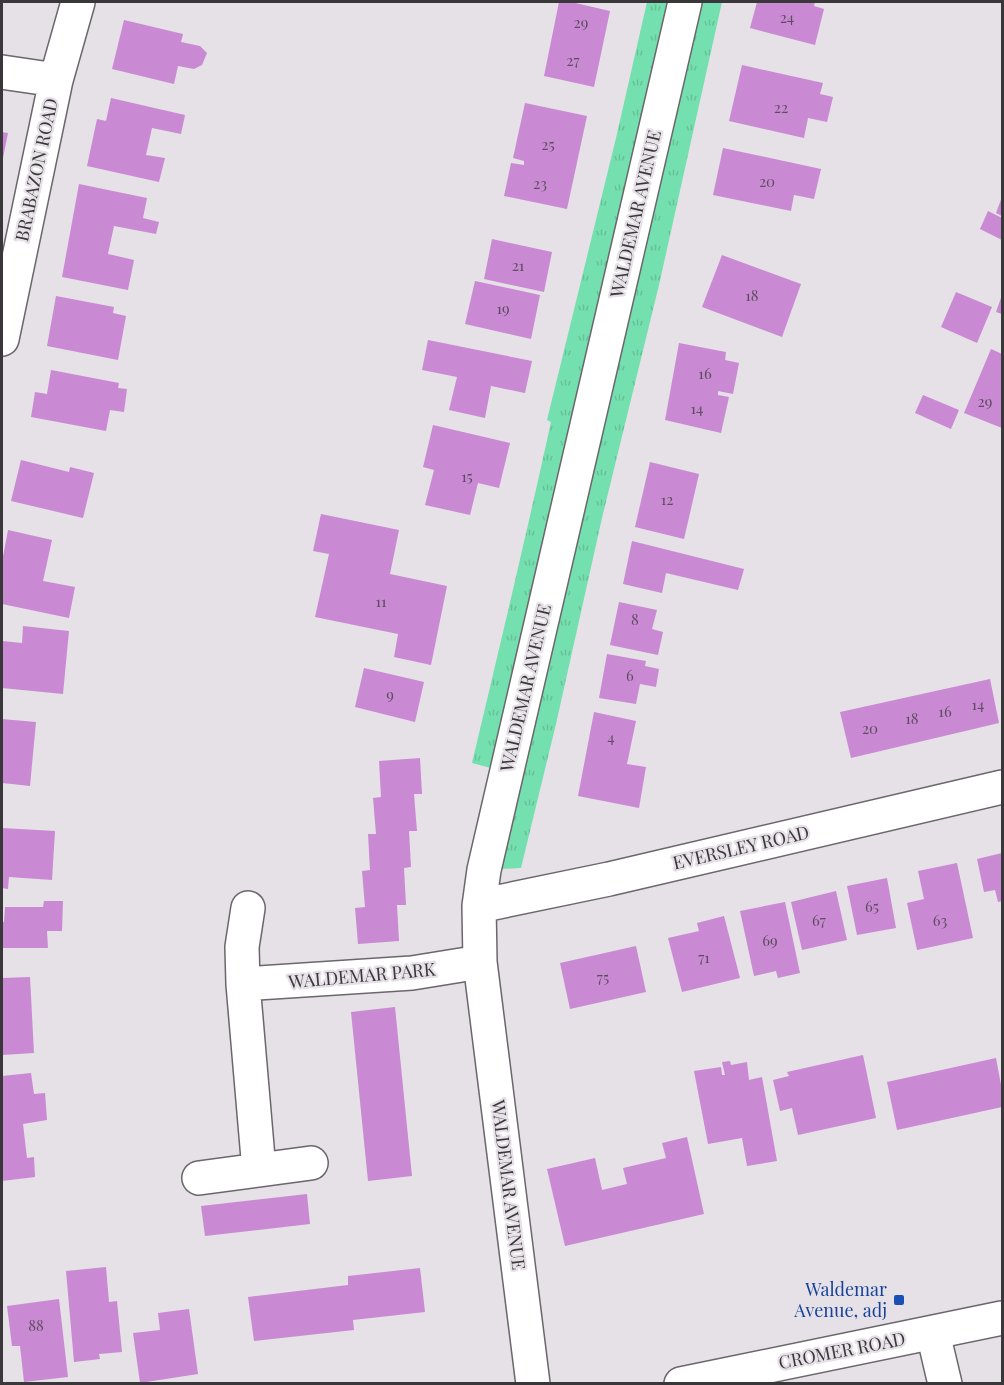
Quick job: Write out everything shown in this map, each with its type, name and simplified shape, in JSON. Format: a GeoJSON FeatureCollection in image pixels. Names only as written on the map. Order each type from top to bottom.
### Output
{"type":"FeatureCollection","features":[{"type":"Feature","properties":{"kind":"main road","name":"BRABAZON ROAD"},"geometry":{"type":"LineString","coordinates":[[2,339],[56,80],[78,2]]}},
{"type":"Feature","properties":{"kind":"main road","name":"WALDEMAR AVENUE"},"geometry":{"type":"LineString","coordinates":[[532,1383],[480,963],[479,906],[484,870],[685,2]]}},
{"type":"Feature","properties":{"kind":"main road"},"geometry":{"type":"LineString","coordinates":[[2,72],[56,80]]}},
{"type":"Feature","properties":{"kind":"main road","name":"EVERSLEY ROAD"},"geometry":{"type":"LineString","coordinates":[[479,906],[609,879],[1002,787]]}},
{"type":"Feature","properties":{"kind":"main road"},"geometry":{"type":"LineString","coordinates":[[248,908],[242,947],[243,984],[259,1170]]}},
{"type":"Feature","properties":{"kind":"main road","name":"WALDEMAR PARK"},"geometry":{"type":"LineString","coordinates":[[243,984],[412,973],[480,963]]}},
{"type":"Feature","properties":{"kind":"main road"},"geometry":{"type":"LineString","coordinates":[[199,1178],[311,1163]]}},
{"type":"Feature","properties":{"kind":"main road","name":"CROMER ROAD"},"geometry":{"type":"LineString","coordinates":[[681,1383],[1002,1318]]}},
{"type":"Feature","properties":{"kind":"main road"},"geometry":{"type":"LineString","coordinates":[[933,1333],[945,1383]]}},
{"type":"Feature","properties":{"kind":"green space"},"geometry":{"type":"Polygon","coordinates":[[[647,2],[722,2],[659,285],[521,868],[484,870],[506,772],[472,763],[551,422],[547,420],[647,2]]]}},
{"type":"Feature","properties":{"kind":"building"},"geometry":{"type":"Polygon","coordinates":[[[559,2],[571,2],[610,11],[594,87],[544,76],[559,2]]]}},
{"type":"Feature","properties":{"kind":"building"},"geometry":{"type":"Polygon","coordinates":[[[757,2],[815,2],[814,6],[824,9],[815,45],[750,28],[757,2]]]}},
{"type":"Feature","properties":{"kind":"building"},"geometry":{"type":"Polygon","coordinates":[[[124,20],[183,34],[181,42],[200,46],[207,53],[202,65],[194,69],[178,66],[174,84],[112,69],[124,20]]]}},
{"type":"Feature","properties":{"kind":"building"},"geometry":{"type":"Polygon","coordinates":[[[742,65],[823,83],[820,94],[833,97],[827,122],[808,118],[804,138],[729,121],[742,65]]]}},
{"type":"Feature","properties":{"kind":"building"},"geometry":{"type":"Polygon","coordinates":[[[111,98],[185,115],[181,134],[152,128],[146,155],[165,158],[159,182],[87,166],[97,119],[106,121],[111,98]]]}},
{"type":"Feature","properties":{"kind":"building"},"geometry":{"type":"Polygon","coordinates":[[[525,103],[587,116],[567,209],[504,196],[511,163],[524,165],[524,161],[513,158],[525,103]]]}},
{"type":"Feature","properties":{"kind":"building"},"geometry":{"type":"Polygon","coordinates":[[[2,132],[8,133],[3,158],[2,158],[2,132]]]}},
{"type":"Feature","properties":{"kind":"building"},"geometry":{"type":"Polygon","coordinates":[[[723,148],[821,169],[814,199],[794,195],[791,211],[713,195],[723,148]]]}},
{"type":"Feature","properties":{"kind":"building"},"geometry":{"type":"Polygon","coordinates":[[[79,184],[147,198],[143,218],[159,222],[156,234],[114,226],[108,254],[134,260],[128,290],[62,277],[79,184]]]}},
{"type":"Feature","properties":{"kind":"building"},"geometry":{"type":"Polygon","coordinates":[[[1002,197],[1002,216],[996,213],[1002,197]]]}},
{"type":"Feature","properties":{"kind":"building"},"geometry":{"type":"Polygon","coordinates":[[[988,211],[1002,218],[1002,240],[980,229],[988,211]]]}},
{"type":"Feature","properties":{"kind":"building"},"geometry":{"type":"Polygon","coordinates":[[[492,239],[552,252],[544,292],[484,279],[492,239]]]}},
{"type":"Feature","properties":{"kind":"building"},"geometry":{"type":"Polygon","coordinates":[[[722,255],[801,284],[782,337],[702,307],[722,255]]]}},
{"type":"Feature","properties":{"kind":"building"},"geometry":{"type":"Polygon","coordinates":[[[475,281],[540,295],[531,339],[465,324],[475,281]]]}},
{"type":"Feature","properties":{"kind":"building"},"geometry":{"type":"Polygon","coordinates":[[[956,292],[992,307],[977,343],[941,327],[956,292]]]}},
{"type":"Feature","properties":{"kind":"building"},"geometry":{"type":"Polygon","coordinates":[[[1002,295],[1002,314],[996,312],[1002,295]]]}},
{"type":"Feature","properties":{"kind":"building"},"geometry":{"type":"Polygon","coordinates":[[[56,296],[114,307],[113,313],[126,316],[118,360],[47,346],[56,296]]]}},
{"type":"Feature","properties":{"kind":"building"},"geometry":{"type":"Polygon","coordinates":[[[428,340],[532,361],[525,393],[491,386],[485,418],[449,410],[457,377],[422,370],[428,340]]]}},
{"type":"Feature","properties":{"kind":"building"},"geometry":{"type":"Polygon","coordinates":[[[679,343],[726,352],[725,360],[739,363],[733,394],[718,391],[718,395],[729,397],[721,433],[665,420],[679,343]]]}},
{"type":"Feature","properties":{"kind":"building"},"geometry":{"type":"Polygon","coordinates":[[[991,349],[1002,354],[1002,428],[964,413],[991,349]]]}},
{"type":"Feature","properties":{"kind":"building"},"geometry":{"type":"Polygon","coordinates":[[[51,370],[119,383],[118,388],[127,389],[124,412],[110,410],[106,431],[31,417],[35,392],[47,394],[51,370]]]}},
{"type":"Feature","properties":{"kind":"building"},"geometry":{"type":"Polygon","coordinates":[[[923,395],[959,410],[951,429],[915,413],[923,395]]]}},
{"type":"Feature","properties":{"kind":"building"},"geometry":{"type":"Polygon","coordinates":[[[433,425],[510,443],[499,488],[478,483],[470,515],[425,505],[434,470],[423,467],[433,425]]]}},
{"type":"Feature","properties":{"kind":"building"},"geometry":{"type":"Polygon","coordinates":[[[21,460],[69,472],[70,467],[94,473],[83,518],[11,501],[21,460]]]}},
{"type":"Feature","properties":{"kind":"building"},"geometry":{"type":"Polygon","coordinates":[[[650,462],[699,474],[684,539],[635,527],[650,462]]]}},
{"type":"Feature","properties":{"kind":"building"},"geometry":{"type":"Polygon","coordinates":[[[321,514],[399,530],[390,574],[447,586],[431,665],[394,657],[398,634],[315,617],[329,554],[313,551],[321,514]]]}},
{"type":"Feature","properties":{"kind":"building"},"geometry":{"type":"Polygon","coordinates":[[[8,530],[52,540],[43,581],[75,587],[69,618],[2,604],[2,562],[8,530]]]}},
{"type":"Feature","properties":{"kind":"building"},"geometry":{"type":"Polygon","coordinates":[[[632,541],[744,569],[738,590],[666,573],[662,593],[623,584],[632,541]]]}},
{"type":"Feature","properties":{"kind":"building"},"geometry":{"type":"Polygon","coordinates":[[[619,602],[657,610],[652,629],[663,632],[658,655],[610,645],[619,602]]]}},
{"type":"Feature","properties":{"kind":"building"},"geometry":{"type":"Polygon","coordinates":[[[23,626],[69,631],[63,694],[2,688],[2,641],[22,643],[23,626]]]}},
{"type":"Feature","properties":{"kind":"building"},"geometry":{"type":"Polygon","coordinates":[[[607,654],[646,661],[645,666],[659,669],[656,687],[640,684],[636,704],[599,698],[607,654]]]}},
{"type":"Feature","properties":{"kind":"building"},"geometry":{"type":"Polygon","coordinates":[[[364,668],[424,682],[415,722],[355,707],[364,668]]]}},
{"type":"Feature","properties":{"kind":"building"},"geometry":{"type":"Polygon","coordinates":[[[990,679],[999,723],[851,758],[840,712],[990,679]]]}},
{"type":"Feature","properties":{"kind":"building"},"geometry":{"type":"Polygon","coordinates":[[[594,712],[636,721],[627,764],[646,767],[639,808],[578,796],[594,712]]]}},
{"type":"Feature","properties":{"kind":"building"},"geometry":{"type":"Polygon","coordinates":[[[2,719],[36,722],[30,786],[2,783],[2,719]]]}},
{"type":"Feature","properties":{"kind":"building"},"geometry":{"type":"Polygon","coordinates":[[[420,758],[422,794],[414,794],[417,831],[409,831],[411,867],[404,868],[406,905],[397,905],[399,941],[358,944],[355,908],[365,907],[362,871],[370,870],[368,834],[376,834],[373,798],[381,797],[379,761],[420,758]]]}},
{"type":"Feature","properties":{"kind":"building"},"geometry":{"type":"Polygon","coordinates":[[[2,828],[55,831],[52,880],[9,877],[8,889],[2,888],[2,828]]]}},
{"type":"Feature","properties":{"kind":"building"},"geometry":{"type":"Polygon","coordinates":[[[1002,853],[1002,901],[998,902],[995,890],[984,892],[977,859],[1002,853]]]}},
{"type":"Feature","properties":{"kind":"building"},"geometry":{"type":"Polygon","coordinates":[[[957,863],[973,938],[917,950],[907,903],[924,899],[918,871],[957,863]]]}},
{"type":"Feature","properties":{"kind":"building"},"geometry":{"type":"Polygon","coordinates":[[[887,878],[896,928],[857,935],[847,886],[887,878]]]}},
{"type":"Feature","properties":{"kind":"building"},"geometry":{"type":"Polygon","coordinates":[[[836,891],[847,940],[802,950],[791,902],[836,891]]]}},
{"type":"Feature","properties":{"kind":"building"},"geometry":{"type":"Polygon","coordinates":[[[44,901],[63,901],[62,931],[47,931],[48,948],[2,948],[2,922],[4,922],[5,907],[43,907],[44,901]]]}},
{"type":"Feature","properties":{"kind":"building"},"geometry":{"type":"Polygon","coordinates":[[[785,902],[800,973],[778,978],[776,971],[754,976],[740,911],[785,902]]]}},
{"type":"Feature","properties":{"kind":"building"},"geometry":{"type":"Polygon","coordinates":[[[724,916],[740,978],[682,992],[668,938],[699,931],[697,923],[724,916]]]}},
{"type":"Feature","properties":{"kind":"building"},"geometry":{"type":"Polygon","coordinates":[[[636,946],[646,992],[570,1009],[560,963],[636,946]]]}},
{"type":"Feature","properties":{"kind":"building"},"geometry":{"type":"Polygon","coordinates":[[[30,977],[34,1053],[2,1055],[2,978],[30,977]]]}},
{"type":"Feature","properties":{"kind":"building"},"geometry":{"type":"Polygon","coordinates":[[[395,1007],[412,1176],[368,1181],[351,1012],[395,1007]]]}},
{"type":"Feature","properties":{"kind":"building"},"geometry":{"type":"Polygon","coordinates":[[[863,1055],[876,1118],[798,1135],[792,1108],[780,1111],[773,1080],[789,1076],[787,1072],[863,1055]]]}},
{"type":"Feature","properties":{"kind":"building"},"geometry":{"type":"Polygon","coordinates":[[[996,1058],[1002,1090],[1002,1107],[897,1130],[887,1082],[996,1058]]]}},
{"type":"Feature","properties":{"kind":"building"},"geometry":{"type":"Polygon","coordinates":[[[730,1061],[731,1065],[747,1062],[749,1080],[762,1077],[777,1161],[747,1166],[742,1138],[708,1144],[694,1071],[721,1067],[722,1075],[725,1075],[722,1062],[730,1061]]]}},
{"type":"Feature","properties":{"kind":"building"},"geometry":{"type":"Polygon","coordinates":[[[31,1073],[34,1094],[45,1093],[47,1120],[23,1124],[27,1158],[34,1157],[35,1177],[2,1181],[2,1076],[31,1073]]]}},
{"type":"Feature","properties":{"kind":"building"},"geometry":{"type":"Polygon","coordinates":[[[687,1137],[704,1214],[565,1246],[547,1169],[595,1158],[602,1190],[627,1184],[623,1168],[666,1158],[662,1143],[687,1137]]]}},
{"type":"Feature","properties":{"kind":"building"},"geometry":{"type":"Polygon","coordinates":[[[307,1194],[310,1224],[205,1236],[201,1206],[307,1194]]]}},
{"type":"Feature","properties":{"kind":"building"},"geometry":{"type":"Polygon","coordinates":[[[106,1267],[109,1302],[117,1301],[122,1352],[99,1354],[100,1359],[74,1362],[66,1271],[106,1267]]]}},
{"type":"Feature","properties":{"kind":"building"},"geometry":{"type":"Polygon","coordinates":[[[420,1268],[425,1312],[353,1320],[354,1330],[254,1341],[248,1297],[348,1285],[348,1276],[420,1268]]]}},
{"type":"Feature","properties":{"kind":"building"},"geometry":{"type":"Polygon","coordinates":[[[59,1299],[68,1377],[24,1382],[20,1346],[12,1346],[7,1306],[59,1299]]]}},
{"type":"Feature","properties":{"kind":"building"},"geometry":{"type":"Polygon","coordinates":[[[189,1309],[198,1374],[140,1383],[133,1333],[160,1330],[158,1313],[189,1309]]]}},
{"type":"Feature","properties":{"kind":"place","name":"Waldemar Avenue, adj"},"geometry":{"type":"Point","coordinates":[899,1300]}}]}
